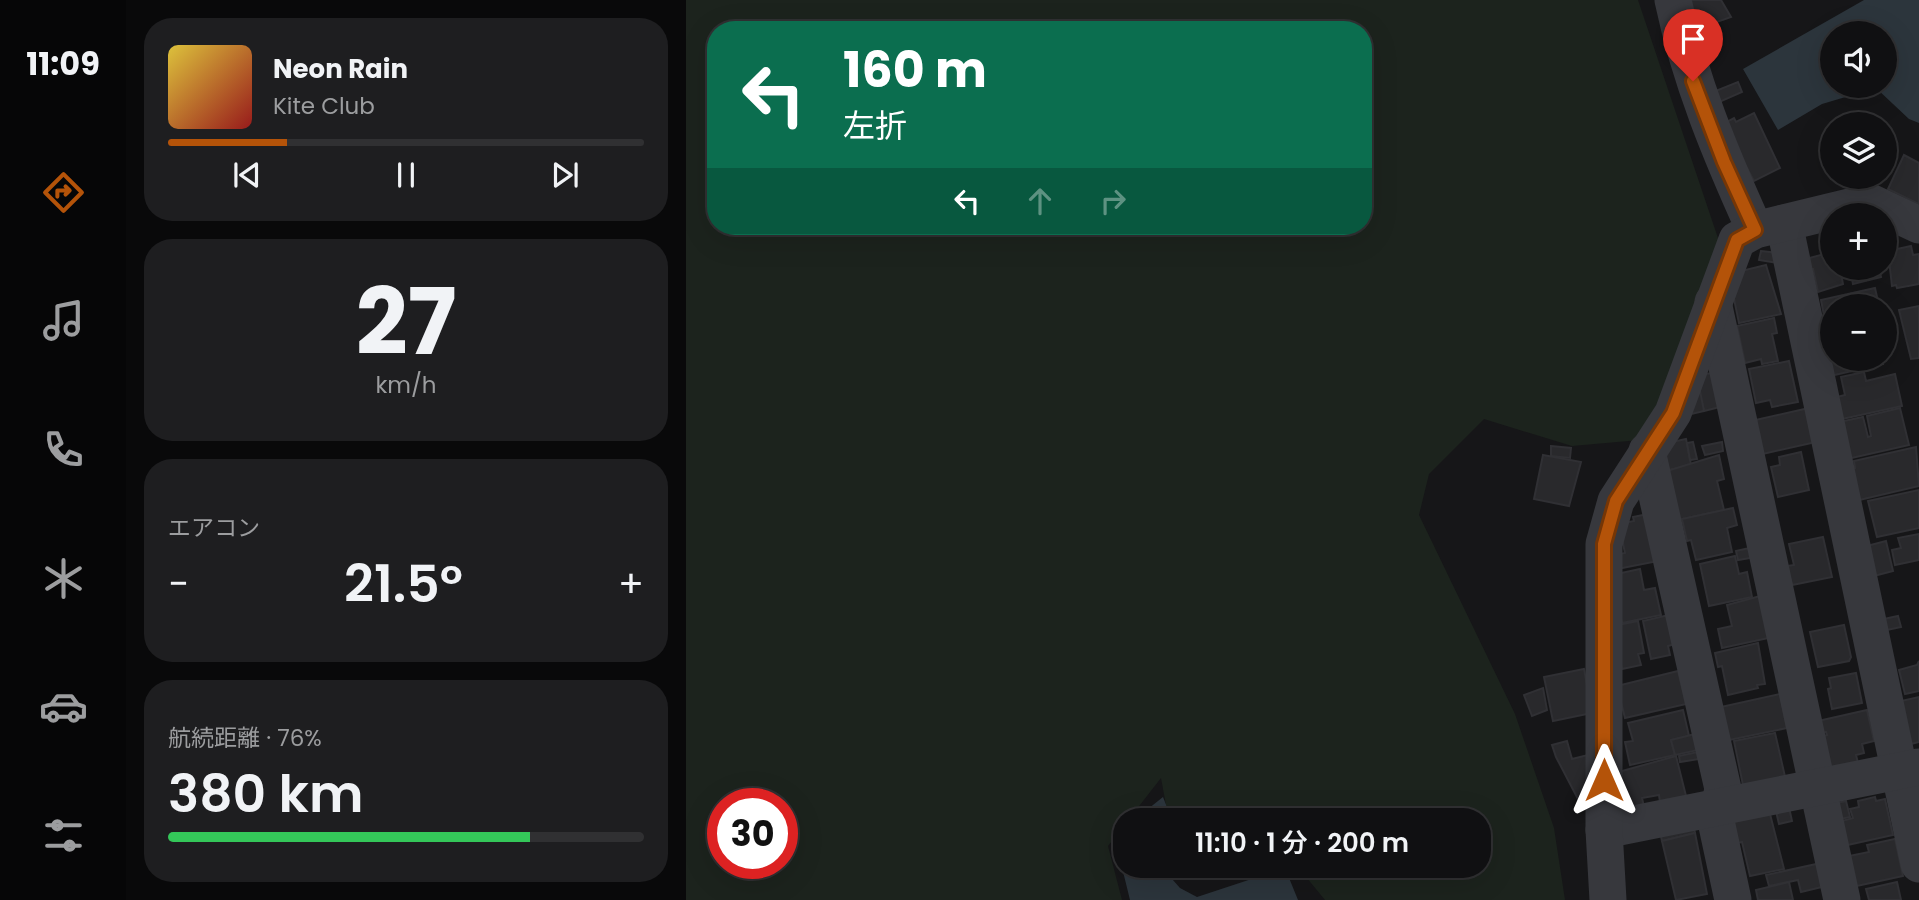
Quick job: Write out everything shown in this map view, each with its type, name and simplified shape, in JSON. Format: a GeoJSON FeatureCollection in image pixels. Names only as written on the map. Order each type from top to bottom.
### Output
{"type":"FeatureCollection","features":[{"type":"Feature","properties":{"kind":"street"},"geometry":{"type":"LineString","coordinates":[[1673,0],[1693,81],[1724,162],[1770,227],[1909,770],[1919,864]]}},
{"type":"Feature","properties":{"kind":"street"},"geometry":{"type":"LineString","coordinates":[[1608,900],[1604,830],[1604,544],[1616,501],[1673,413],[1737,240],[1770,227],[1870,202],[1919,225]]}},
{"type":"Feature","properties":{"kind":"street"},"geometry":{"type":"LineString","coordinates":[[1712,302],[1842,900]]}},
{"type":"Feature","properties":{"kind":"street"},"geometry":{"type":"LineString","coordinates":[[1647,452],[1723,789],[1716,821],[1733,900]]}},
{"type":"Feature","properties":{"kind":"street"},"geometry":{"type":"LineString","coordinates":[[1604,830],[1909,770]]}},
{"type":"Feature","properties":{"kind":"shaded area"},"geometry":{"type":"Polygon","coordinates":[[[686,0],[1638,0],[1724,256],[1651,439],[1572,446],[1484,419],[1429,474],[1419,515],[1515,714],[1554,828],[1565,900],[1325,900],[1307,878],[1491,878],[1491,808],[1167,808],[1161,778],[1138,808],[1113,808],[1113,840],[1108,846],[1113,878],[1116,878],[1122,900],[686,900],[686,0]]]}},
{"type":"Feature","properties":{"kind":"shaded area"},"geometry":{"type":"Polygon","coordinates":[[[1864,0],[1919,0],[1919,123],[1909,119],[1887,98],[1897,98],[1897,21],[1827,21],[1864,0]]]}},
{"type":"Feature","properties":{"kind":"shaded area"},"geometry":{"type":"Polygon","coordinates":[[[1820,25],[1820,98],[1842,98],[1822,104],[1778,130],[1743,69],[1820,25]]]}},
{"type":"Feature","properties":{"kind":"shaded area"},"geometry":{"type":"Polygon","coordinates":[[[1163,797],[1167,808],[1149,808],[1163,797]]]}},
{"type":"Feature","properties":{"kind":"shaded area"},"geometry":{"type":"Polygon","coordinates":[[[1125,878],[1171,878],[1180,888],[1197,897],[1255,878],[1289,878],[1298,900],[1130,900],[1125,878]]]}},
{"type":"Feature","properties":{"kind":"building"},"geometry":{"type":"Polygon","coordinates":[[[1686,0],[1721,0],[1731,17],[1697,29],[1686,0]]]}},
{"type":"Feature","properties":{"kind":"building"},"geometry":{"type":"Polygon","coordinates":[[[1738,82],[1742,92],[1717,103],[1713,92],[1738,82]]]}},
{"type":"Feature","properties":{"kind":"building"},"geometry":{"type":"Polygon","coordinates":[[[1754,113],[1780,168],[1754,181],[1723,124],[1734,118],[1736,122],[1754,113]]]}},
{"type":"Feature","properties":{"kind":"building"},"geometry":{"type":"Polygon","coordinates":[[[1904,155],[1919,163],[1919,204],[1888,189],[1897,189],[1897,170],[1904,155]]]}},
{"type":"Feature","properties":{"kind":"building"},"geometry":{"type":"Polygon","coordinates":[[[1911,246],[1913,255],[1919,254],[1919,284],[1897,288],[1896,285],[1892,286],[1891,280],[1897,280],[1897,249],[1911,246]]]}},
{"type":"Feature","properties":{"kind":"building"},"geometry":{"type":"Polygon","coordinates":[[[1761,251],[1778,253],[1778,263],[1759,260],[1761,251]]]}},
{"type":"Feature","properties":{"kind":"building"},"geometry":{"type":"Polygon","coordinates":[[[1820,255],[1820,280],[1842,280],[1843,284],[1818,292],[1813,269],[1804,271],[1802,260],[1820,255]]]}},
{"type":"Feature","properties":{"kind":"building"},"geometry":{"type":"Polygon","coordinates":[[[1766,265],[1781,314],[1739,323],[1733,294],[1733,273],[1766,265]]]}},
{"type":"Feature","properties":{"kind":"building"},"geometry":{"type":"Polygon","coordinates":[[[1852,280],[1869,280],[1853,284],[1852,280]]]}},
{"type":"Feature","properties":{"kind":"building"},"geometry":{"type":"Polygon","coordinates":[[[1875,288],[1876,294],[1848,294],[1875,288]]]}},
{"type":"Feature","properties":{"kind":"building"},"geometry":{"type":"Polygon","coordinates":[[[1919,306],[1919,358],[1911,359],[1899,310],[1919,306]]]}},
{"type":"Feature","properties":{"kind":"building"},"geometry":{"type":"Polygon","coordinates":[[[1774,318],[1777,333],[1772,334],[1778,361],[1762,364],[1761,359],[1745,363],[1737,326],[1774,318]]]}},
{"type":"Feature","properties":{"kind":"building"},"geometry":{"type":"Polygon","coordinates":[[[1789,361],[1798,402],[1772,407],[1770,400],[1756,403],[1749,369],[1789,361]]]}},
{"type":"Feature","properties":{"kind":"building"},"geometry":{"type":"Polygon","coordinates":[[[1829,371],[1852,371],[1830,376],[1829,371]]]}},
{"type":"Feature","properties":{"kind":"building"},"geometry":{"type":"Polygon","coordinates":[[[1717,372],[1724,406],[1704,411],[1696,376],[1717,372]]]}},
{"type":"Feature","properties":{"kind":"building"},"geometry":{"type":"Polygon","coordinates":[[[1864,372],[1866,381],[1895,374],[1902,406],[1842,419],[1837,397],[1845,395],[1841,377],[1864,372]]]}},
{"type":"Feature","properties":{"kind":"building"},"geometry":{"type":"Polygon","coordinates":[[[1700,391],[1704,411],[1683,416],[1700,391]]]}},
{"type":"Feature","properties":{"kind":"building"},"geometry":{"type":"Polygon","coordinates":[[[1809,408],[1816,442],[1758,455],[1751,421],[1809,408]]]}},
{"type":"Feature","properties":{"kind":"building"},"geometry":{"type":"Polygon","coordinates":[[[1900,408],[1909,445],[1847,459],[1839,422],[1863,417],[1868,437],[1871,436],[1867,416],[1900,408]]]}},
{"type":"Feature","properties":{"kind":"building"},"geometry":{"type":"Polygon","coordinates":[[[1686,439],[1691,465],[1669,470],[1663,444],[1686,439]]]}},
{"type":"Feature","properties":{"kind":"building"},"geometry":{"type":"Polygon","coordinates":[[[1693,442],[1697,459],[1690,460],[1687,443],[1693,442]]]}},
{"type":"Feature","properties":{"kind":"building"},"geometry":{"type":"Polygon","coordinates":[[[1722,442],[1723,451],[1705,455],[1702,446],[1722,442]]]}},
{"type":"Feature","properties":{"kind":"building"},"geometry":{"type":"Polygon","coordinates":[[[1551,446],[1571,448],[1570,458],[1551,456],[1551,446]]]}},
{"type":"Feature","properties":{"kind":"building"},"geometry":{"type":"Polygon","coordinates":[[[1916,447],[1919,486],[1855,501],[1848,469],[1855,468],[1854,461],[1916,447]]]}},
{"type":"Feature","properties":{"kind":"building"},"geometry":{"type":"Polygon","coordinates":[[[1801,452],[1809,490],[1778,497],[1771,467],[1780,465],[1779,457],[1801,452]]]}},
{"type":"Feature","properties":{"kind":"building"},"geometry":{"type":"Polygon","coordinates":[[[1543,455],[1581,462],[1569,506],[1534,499],[1543,455]]]}},
{"type":"Feature","properties":{"kind":"building"},"geometry":{"type":"Polygon","coordinates":[[[1719,455],[1724,479],[1717,481],[1724,510],[1678,520],[1667,471],[1719,455]]]}},
{"type":"Feature","properties":{"kind":"building"},"geometry":{"type":"Polygon","coordinates":[[[1919,490],[1919,528],[1877,537],[1868,501],[1919,490]]]}},
{"type":"Feature","properties":{"kind":"building"},"geometry":{"type":"Polygon","coordinates":[[[1733,508],[1737,525],[1727,528],[1732,552],[1696,560],[1691,540],[1687,541],[1682,519],[1733,508]]]}},
{"type":"Feature","properties":{"kind":"building"},"geometry":{"type":"Polygon","coordinates":[[[1648,514],[1658,561],[1612,570],[1609,556],[1625,553],[1619,524],[1648,514]]]}},
{"type":"Feature","properties":{"kind":"building"},"geometry":{"type":"Polygon","coordinates":[[[1919,534],[1919,560],[1895,565],[1892,550],[1901,548],[1898,538],[1919,534]]]}},
{"type":"Feature","properties":{"kind":"building"},"geometry":{"type":"Polygon","coordinates":[[[1823,537],[1832,577],[1792,585],[1787,566],[1794,565],[1789,544],[1823,537]]]}},
{"type":"Feature","properties":{"kind":"building"},"geometry":{"type":"Polygon","coordinates":[[[1886,541],[1893,571],[1870,577],[1863,547],[1886,541]]]}},
{"type":"Feature","properties":{"kind":"building"},"geometry":{"type":"Polygon","coordinates":[[[1754,547],[1756,557],[1738,560],[1736,551],[1754,547]]]}},
{"type":"Feature","properties":{"kind":"building"},"geometry":{"type":"Polygon","coordinates":[[[1735,556],[1739,574],[1747,572],[1752,597],[1709,606],[1700,564],[1735,556]]]}},
{"type":"Feature","properties":{"kind":"building"},"geometry":{"type":"Polygon","coordinates":[[[1640,569],[1644,590],[1655,588],[1661,615],[1622,623],[1612,575],[1640,569]]]}},
{"type":"Feature","properties":{"kind":"building"},"geometry":{"type":"Polygon","coordinates":[[[1764,595],[1773,637],[1722,648],[1718,629],[1732,626],[1727,605],[1764,595]]]}},
{"type":"Feature","properties":{"kind":"building"},"geometry":{"type":"Polygon","coordinates":[[[1669,615],[1675,644],[1668,646],[1670,655],[1651,659],[1643,621],[1669,615]]]}},
{"type":"Feature","properties":{"kind":"building"},"geometry":{"type":"Polygon","coordinates":[[[1898,616],[1901,627],[1882,631],[1879,620],[1898,616]]]}},
{"type":"Feature","properties":{"kind":"building"},"geometry":{"type":"Polygon","coordinates":[[[1638,621],[1644,653],[1638,654],[1641,665],[1622,669],[1613,626],[1638,621]]]}},
{"type":"Feature","properties":{"kind":"building"},"geometry":{"type":"Polygon","coordinates":[[[1844,625],[1851,657],[1849,661],[1818,667],[1810,632],[1844,625]]]}},
{"type":"Feature","properties":{"kind":"building"},"geometry":{"type":"Polygon","coordinates":[[[1758,643],[1765,684],[1728,695],[1722,666],[1718,667],[1715,653],[1758,643]]]}},
{"type":"Feature","properties":{"kind":"building"},"geometry":{"type":"Polygon","coordinates":[[[1919,661],[1919,691],[1905,694],[1899,670],[1917,665],[1919,661]]]}},
{"type":"Feature","properties":{"kind":"building"},"geometry":{"type":"Polygon","coordinates":[[[1584,669],[1592,713],[1553,721],[1544,677],[1584,669]]]}},
{"type":"Feature","properties":{"kind":"building"},"geometry":{"type":"Polygon","coordinates":[[[1678,671],[1686,704],[1625,718],[1617,686],[1678,671]]]}},
{"type":"Feature","properties":{"kind":"building"},"geometry":{"type":"Polygon","coordinates":[[[1856,673],[1862,703],[1832,709],[1829,678],[1856,673]]]}},
{"type":"Feature","properties":{"kind":"building"},"geometry":{"type":"Polygon","coordinates":[[[1543,688],[1547,710],[1532,716],[1524,695],[1543,688]]]}},
{"type":"Feature","properties":{"kind":"building"},"geometry":{"type":"Polygon","coordinates":[[[1780,694],[1787,728],[1729,740],[1721,707],[1780,694]]]}},
{"type":"Feature","properties":{"kind":"building"},"geometry":{"type":"Polygon","coordinates":[[[1919,697],[1919,742],[1907,745],[1897,702],[1919,697]]]}},
{"type":"Feature","properties":{"kind":"building"},"geometry":{"type":"Polygon","coordinates":[[[1683,710],[1689,736],[1671,740],[1675,755],[1630,765],[1625,742],[1633,741],[1628,723],[1683,710]]]}},
{"type":"Feature","properties":{"kind":"building"},"geometry":{"type":"Polygon","coordinates":[[[1867,710],[1874,741],[1862,744],[1864,753],[1856,755],[1858,763],[1827,770],[1820,737],[1827,735],[1826,732],[1821,733],[1818,721],[1867,710]]]}},
{"type":"Feature","properties":{"kind":"building"},"geometry":{"type":"Polygon","coordinates":[[[1775,733],[1786,781],[1744,790],[1734,741],[1775,733]]]}},
{"type":"Feature","properties":{"kind":"building"},"geometry":{"type":"Polygon","coordinates":[[[1695,734],[1698,750],[1675,755],[1671,740],[1695,734]]]}},
{"type":"Feature","properties":{"kind":"building"},"geometry":{"type":"Polygon","coordinates":[[[1567,741],[1572,759],[1592,754],[1592,801],[1580,803],[1556,757],[1552,745],[1567,741]]]}},
{"type":"Feature","properties":{"kind":"building"},"geometry":{"type":"Polygon","coordinates":[[[1698,752],[1699,759],[1680,762],[1679,756],[1698,752]]]}},
{"type":"Feature","properties":{"kind":"building"},"geometry":{"type":"Polygon","coordinates":[[[1676,756],[1686,796],[1660,802],[1659,795],[1642,798],[1645,811],[1624,815],[1615,773],[1676,756]]]}},
{"type":"Feature","properties":{"kind":"building"},"geometry":{"type":"Polygon","coordinates":[[[1875,797],[1876,801],[1885,799],[1893,835],[1843,846],[1838,822],[1853,818],[1850,809],[1859,807],[1858,801],[1875,797]]]}},
{"type":"Feature","properties":{"kind":"building"},"geometry":{"type":"Polygon","coordinates":[[[1846,801],[1850,817],[1840,819],[1837,803],[1846,801]]]}},
{"type":"Feature","properties":{"kind":"building"},"geometry":{"type":"Polygon","coordinates":[[[1788,803],[1792,821],[1779,824],[1775,807],[1788,803]]]}},
{"type":"Feature","properties":{"kind":"building"},"geometry":{"type":"Polygon","coordinates":[[[1769,810],[1784,869],[1750,876],[1742,842],[1729,845],[1733,817],[1769,810]]]}},
{"type":"Feature","properties":{"kind":"building"},"geometry":{"type":"Polygon","coordinates":[[[1693,824],[1695,833],[1662,841],[1660,832],[1693,824]]]}},
{"type":"Feature","properties":{"kind":"building"},"geometry":{"type":"Polygon","coordinates":[[[1695,833],[1707,894],[1676,900],[1662,841],[1695,833]]]}},
{"type":"Feature","properties":{"kind":"building"},"geometry":{"type":"Polygon","coordinates":[[[1895,839],[1903,876],[1852,887],[1849,856],[1869,852],[1867,845],[1895,839]]]}},
{"type":"Feature","properties":{"kind":"building"},"geometry":{"type":"Polygon","coordinates":[[[1821,863],[1826,886],[1801,892],[1798,880],[1769,886],[1766,875],[1821,863]]]}},
{"type":"Feature","properties":{"kind":"building"},"geometry":{"type":"Polygon","coordinates":[[[1789,882],[1793,900],[1758,900],[1756,890],[1789,882]]]}},
{"type":"Feature","properties":{"kind":"building"},"geometry":{"type":"Polygon","coordinates":[[[1897,882],[1901,900],[1869,900],[1866,889],[1897,882]]]}},
{"type":"Feature","properties":{"kind":"route"},"geometry":{"type":"LineString","coordinates":[[1604,780],[1604,544],[1616,501],[1673,413],[1737,240],[1755,230],[1724,162],[1693,81]]}}]}
